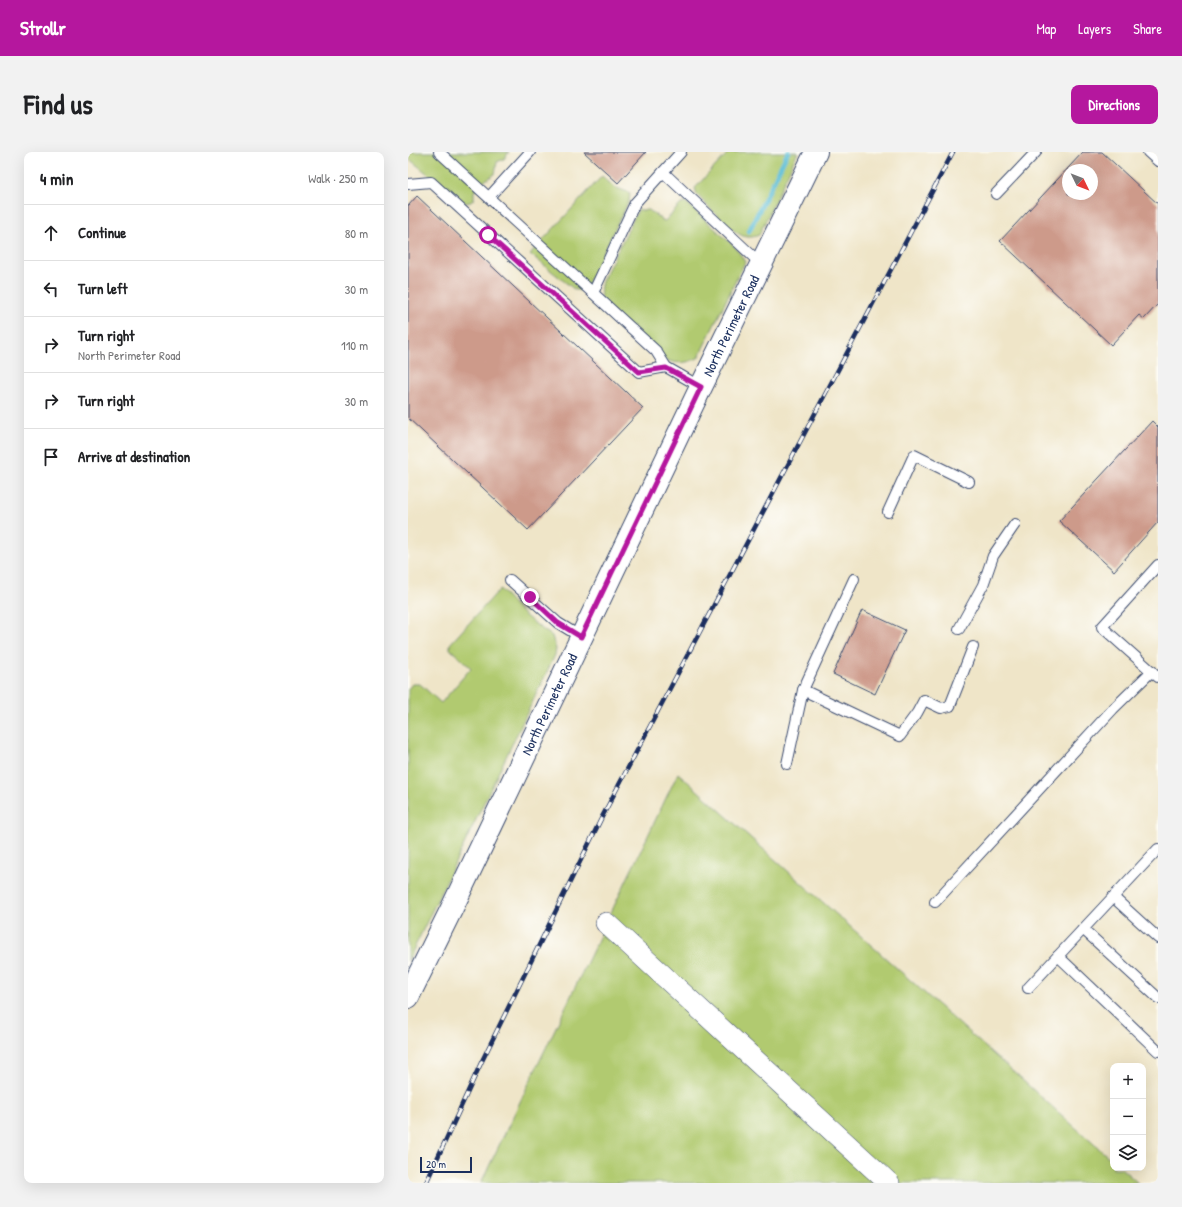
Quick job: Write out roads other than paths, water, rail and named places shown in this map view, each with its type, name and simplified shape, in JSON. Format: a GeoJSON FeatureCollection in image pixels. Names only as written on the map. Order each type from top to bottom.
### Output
{"type":"FeatureCollection","features":[{"type":"Feature","properties":{"kind":"street","name":"North Perimeter Road"},"geometry":{"type":"LineString","coordinates":[[408,997],[701,387],[816,152]]}},
{"type":"Feature","properties":{"kind":"street"},"geometry":{"type":"LineString","coordinates":[[606,923],[889,1183]]}},
{"type":"Feature","properties":{"kind":"lane"},"geometry":{"type":"LineString","coordinates":[[439,152],[656,351],[666,368],[701,387]]}},
{"type":"Feature","properties":{"kind":"lane"},"geometry":{"type":"LineString","coordinates":[[489,197],[530,152]]}},
{"type":"Feature","properties":{"kind":"lane"},"geometry":{"type":"LineString","coordinates":[[592,293],[635,203],[681,152]]}},
{"type":"Feature","properties":{"kind":"lane"},"geometry":{"type":"LineString","coordinates":[[996,194],[1036,152]]}},
{"type":"Feature","properties":{"kind":"lane"},"geometry":{"type":"LineString","coordinates":[[1148,152],[1158,161]]}},
{"type":"Feature","properties":{"kind":"lane"},"geometry":{"type":"LineString","coordinates":[[663,172],[761,264]]}},
{"type":"Feature","properties":{"kind":"lane"},"geometry":{"type":"LineString","coordinates":[[408,184],[430,182],[639,372],[666,368]]}},
{"type":"Feature","properties":{"kind":"lane"},"geometry":{"type":"LineString","coordinates":[[888,512],[914,455],[968,482]]}},
{"type":"Feature","properties":{"kind":"lane"},"geometry":{"type":"LineString","coordinates":[[959,629],[983,585],[993,556],[1014,524]]}},
{"type":"Feature","properties":{"kind":"lane"},"geometry":{"type":"LineString","coordinates":[[935,902],[1108,714],[1155,674],[1102,627],[1158,565]]}},
{"type":"Feature","properties":{"kind":"lane"},"geometry":{"type":"LineString","coordinates":[[787,764],[803,690],[854,579]]}},
{"type":"Feature","properties":{"kind":"lane"},"geometry":{"type":"LineString","coordinates":[[510,580],[558,623],[581,637]]}},
{"type":"Feature","properties":{"kind":"lane"},"geometry":{"type":"LineString","coordinates":[[803,690],[900,736],[917,713],[924,700],[942,708],[950,706],[973,647]]}},
{"type":"Feature","properties":{"kind":"lane"},"geometry":{"type":"LineString","coordinates":[[1028,988],[1158,849]]}},
{"type":"Feature","properties":{"kind":"lane"},"geometry":{"type":"LineString","coordinates":[[1113,896],[1158,938]]}},
{"type":"Feature","properties":{"kind":"lane"},"geometry":{"type":"LineString","coordinates":[[1083,929],[1158,998]]}},
{"type":"Feature","properties":{"kind":"lane"},"geometry":{"type":"LineString","coordinates":[[1058,956],[1158,1051]]}},
{"type":"Feature","properties":{"kind":"waterway"},"geometry":{"type":"LineString","coordinates":[[749,231],[788,152]]}},
{"type":"Feature","properties":{"kind":"railway"},"geometry":{"type":"LineString","coordinates":[[426,1183],[481,1063],[602,817],[953,152]]}}]}
